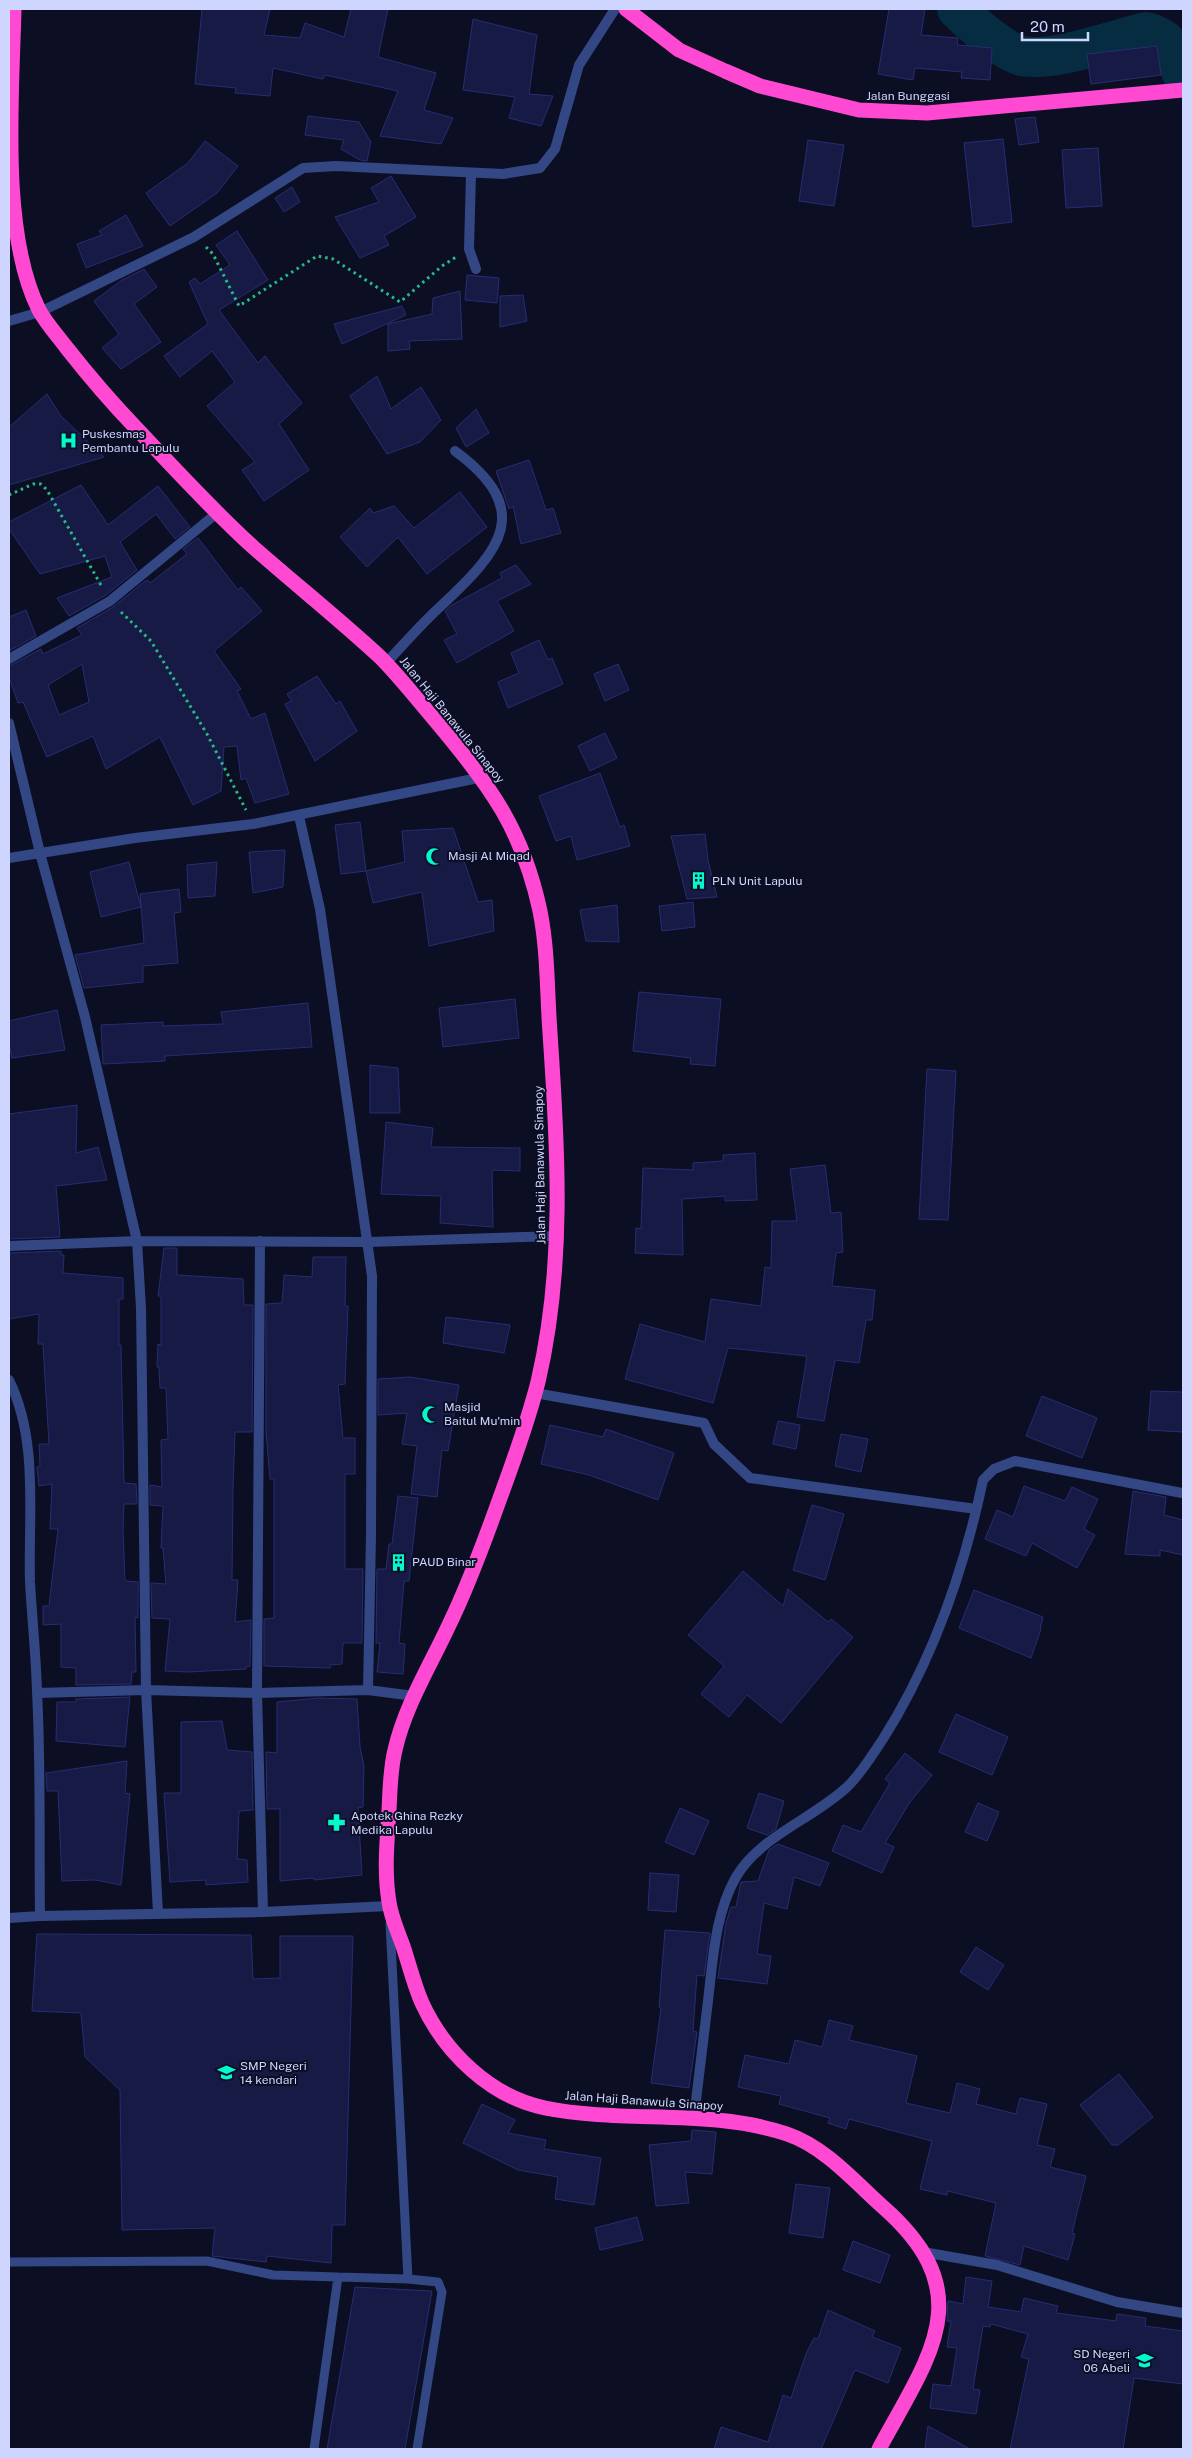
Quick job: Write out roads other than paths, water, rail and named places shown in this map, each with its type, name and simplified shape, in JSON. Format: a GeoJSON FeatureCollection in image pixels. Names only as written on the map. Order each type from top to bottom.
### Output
{"type":"FeatureCollection","features":[{"type":"Feature","properties":{"kind":"highway","name":"Jalan Haji Banawula Sinapoy"},"geometry":{"type":"LineString","coordinates":[[14,9],[10,111],[15,224],[24,266],[40,312],[107,398],[217,513],[386,663],[483,777],[504,811],[524,854],[540,911],[544,944],[555,1116],[558,1236],[546,1336],[535,1393],[513,1464],[453,1618],[414,1696],[393,1756],[386,1856],[389,1906],[422,2003],[440,2035],[463,2063],[482,2080],[540,2108],[628,2117],[694,2117],[758,2126],[794,2136],[817,2148],[894,2217],[923,2252],[936,2278],[939,2300],[938,2324],[924,2368],[879,2449]]}},
{"type":"Feature","properties":{"kind":"highway","name":"Jalan Bunggasi"},"geometry":{"type":"LineString","coordinates":[[626,9],[679,50],[725,72],[760,86],[859,110],[926,113],[1178,91]]}},
{"type":"Feature","properties":{"kind":"street"},"geometry":{"type":"LineString","coordinates":[[9,321],[40,312],[194,237],[303,168],[336,166],[471,174],[516,173],[540,168],[555,149],[579,65],[615,9]]}},
{"type":"Feature","properties":{"kind":"street"},"geometry":{"type":"LineString","coordinates":[[471,174],[469,249],[476,269]]}},
{"type":"Feature","properties":{"kind":"street"},"geometry":{"type":"LineString","coordinates":[[386,663],[480,568],[498,539],[502,523],[502,508],[483,474],[455,451]]}},
{"type":"Feature","properties":{"kind":"street"},"geometry":{"type":"LineString","coordinates":[[9,659],[110,601],[217,513]]}},
{"type":"Feature","properties":{"kind":"street"},"geometry":{"type":"LineString","coordinates":[[9,723],[40,853],[85,1017],[137,1241],[142,1338],[146,1690],[158,1913]]}},
{"type":"Feature","properties":{"kind":"street"},"geometry":{"type":"LineString","coordinates":[[9,858],[135,838],[253,824],[483,777]]}},
{"type":"Feature","properties":{"kind":"street"},"geometry":{"type":"LineString","coordinates":[[299,816],[320,908],[369,1242],[373,1307],[368,1690]]}},
{"type":"Feature","properties":{"kind":"street"},"geometry":{"type":"LineString","coordinates":[[9,1246],[137,1241],[369,1242],[558,1236]]}},
{"type":"Feature","properties":{"kind":"street"},"geometry":{"type":"LineString","coordinates":[[260,1241],[258,1693],[263,1912]]}},
{"type":"Feature","properties":{"kind":"street"},"geometry":{"type":"LineString","coordinates":[[9,1380],[16,1394],[27,1432],[30,1582],[37,1693],[40,1916]]}},
{"type":"Feature","properties":{"kind":"street"},"geometry":{"type":"LineString","coordinates":[[535,1393],[704,1423],[714,1444],[750,1478],[976,1508]]}},
{"type":"Feature","properties":{"kind":"street"},"geometry":{"type":"LineString","coordinates":[[694,2117],[714,1951],[721,1909],[726,1896],[747,1862],[849,1786],[885,1735],[911,1689],[942,1623],[958,1575],[983,1480],[994,1469],[1014,1462],[1182,1494]]}},
{"type":"Feature","properties":{"kind":"street"},"geometry":{"type":"LineString","coordinates":[[37,1693],[146,1690],[258,1693],[368,1690],[414,1696]]}},
{"type":"Feature","properties":{"kind":"street"},"geometry":{"type":"LineString","coordinates":[[9,1918],[263,1912],[389,1906]]}},
{"type":"Feature","properties":{"kind":"street"},"geometry":{"type":"LineString","coordinates":[[923,2252],[984,2262],[1117,2302],[1183,2313]]}},
{"type":"Feature","properties":{"kind":"lane"},"geometry":{"type":"LineString","coordinates":[[389,1906],[408,2279]]}},
{"type":"Feature","properties":{"kind":"lane"},"geometry":{"type":"LineString","coordinates":[[9,2262],[199,2261],[273,2275],[408,2279],[438,2282],[442,2292],[417,2449]]}},
{"type":"Feature","properties":{"kind":"lane"},"geometry":{"type":"LineString","coordinates":[[314,2449],[338,2277]]}},
{"type":"Feature","properties":{"kind":"waterway"},"geometry":{"type":"LineString","coordinates":[[957,9],[978,29],[997,43],[1022,56],[1035,57],[1067,53],[1146,32],[1167,42],[1183,76]]}},
{"type":"Feature","properties":{"kind":"place","name":"Puskesmas Pembantu Lapulu"},"geometry":{"type":"Point","coordinates":[68,441]}},
{"type":"Feature","properties":{"kind":"place","name":"Masji Al Miqad"},"geometry":{"type":"Point","coordinates":[434,856]}},
{"type":"Feature","properties":{"kind":"place","name":"PLN Unit Lapulu"},"geometry":{"type":"Point","coordinates":[698,881]}},
{"type":"Feature","properties":{"kind":"place","name":"Masjid Baitul Mu'min"},"geometry":{"type":"Point","coordinates":[430,1414]}},
{"type":"Feature","properties":{"kind":"place","name":"PAUD Binar"},"geometry":{"type":"Point","coordinates":[398,1562]}},
{"type":"Feature","properties":{"kind":"place","name":"Apotek Ghina Rezky Medika Lapulu"},"geometry":{"type":"Point","coordinates":[337,1823]}},
{"type":"Feature","properties":{"kind":"place","name":"SMP Negeri 14 kendari"},"geometry":{"type":"Point","coordinates":[226,2073]}},
{"type":"Feature","properties":{"kind":"place","name":"SD Negeri 06 Abeli"},"geometry":{"type":"Point","coordinates":[1144,2361]}}]}
